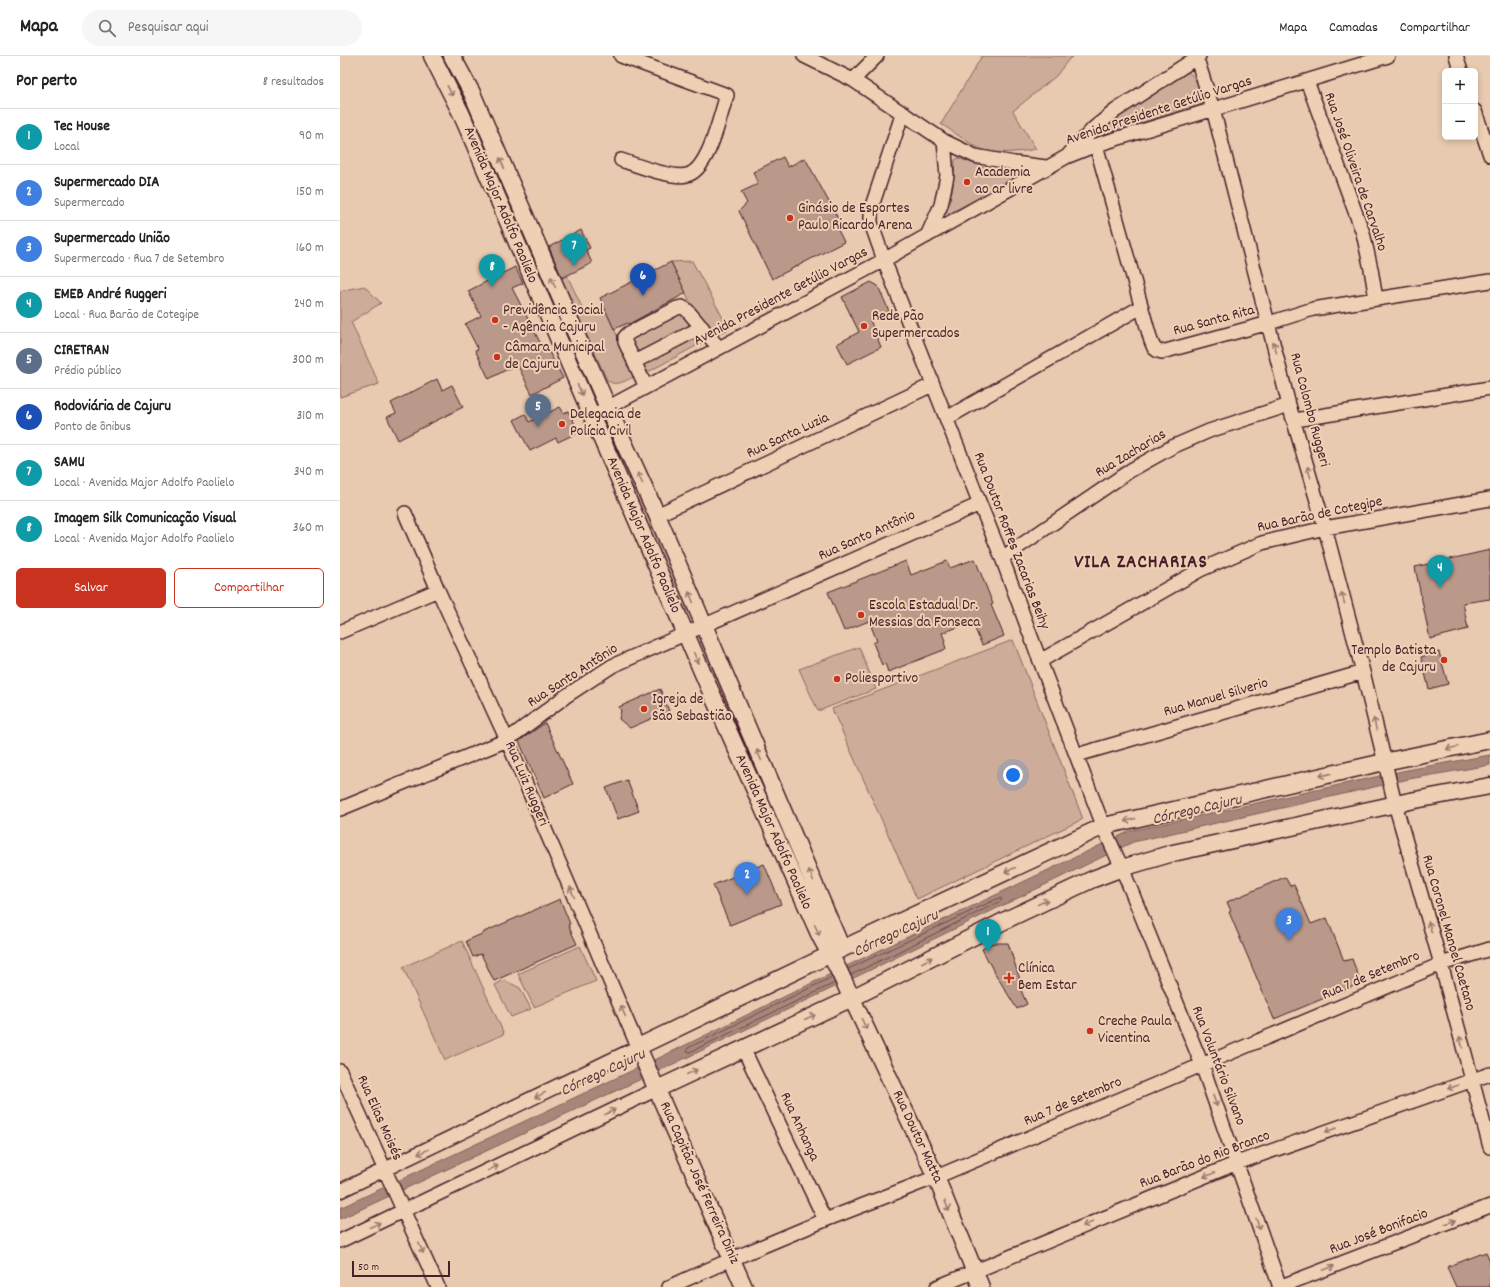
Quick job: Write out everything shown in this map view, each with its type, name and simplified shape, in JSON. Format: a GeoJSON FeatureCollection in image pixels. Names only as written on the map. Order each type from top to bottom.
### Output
{"type":"FeatureCollection","features":[{"type":"Feature","properties":{"kind":"main road","name":"Avenida Major Adolfo Paolielo"},"geometry":{"type":"LineString","coordinates":[[432,56],[461,113],[685,633],[817,929],[836,952]]}},
{"type":"Feature","properties":{"kind":"main road","name":"Avenida Major Adolfo Paolielo"},"geometry":{"type":"LineString","coordinates":[[452,56],[472,93],[608,408],[657,515],[836,952],[838,969]]}},
{"type":"Feature","properties":{"kind":"main road"},"geometry":{"type":"LineString","coordinates":[[641,1052],[836,952],[1105,830],[1385,767],[1490,740]]}},
{"type":"Feature","properties":{"kind":"main road"},"geometry":{"type":"LineString","coordinates":[[655,1084],[744,1048],[850,993],[1093,879],[1120,863],[1173,853],[1394,801],[1490,786]]}},
{"type":"Feature","properties":{"kind":"main road","name":"Rua Doutor Matta"},"geometry":{"type":"LineString","coordinates":[[838,969],[936,1177],[981,1287]]}},
{"type":"Feature","properties":{"kind":"main road","name":"Rua Capitão José Ferreira Diniz"},"geometry":{"type":"LineString","coordinates":[[641,1052],[744,1287]]}},
{"type":"Feature","properties":{"kind":"street"},"geometry":{"type":"LineString","coordinates":[[621,56],[727,95],[708,152],[702,163],[692,173],[686,176],[678,176],[621,160]]}},
{"type":"Feature","properties":{"kind":"street"},"geometry":{"type":"LineString","coordinates":[[804,56],[853,80],[903,112],[944,141],[975,156],[1014,164],[1046,167]]}},
{"type":"Feature","properties":{"kind":"street"},"geometry":{"type":"LineString","coordinates":[[853,80],[877,56]]}},
{"type":"Feature","properties":{"kind":"street"},"geometry":{"type":"LineString","coordinates":[[1066,157],[1094,128],[1115,111],[1197,56]]}},
{"type":"Feature","properties":{"kind":"street","name":"Rua Colombo Ruggeri"},"geometry":{"type":"LineString","coordinates":[[1197,56],[1213,109],[1290,405],[1325,528],[1363,672],[1385,767]]}},
{"type":"Feature","properties":{"kind":"street","name":"Avenida Presidente Getúlio Vargas"},"geometry":{"type":"LineString","coordinates":[[592,416],[884,260],[1066,157],[1213,109],[1388,56]]}},
{"type":"Feature","properties":{"kind":"street"},"geometry":{"type":"LineString","coordinates":[[1456,56],[1460,68]]}},
{"type":"Feature","properties":{"kind":"street","name":"Rua José Oliveira de Carvalho"},"geometry":{"type":"LineString","coordinates":[[1307,81],[1363,233],[1376,298]]}},
{"type":"Feature","properties":{"kind":"street","name":"Rua Doutor Roffes Zacarias Beihy"},"geometry":{"type":"LineString","coordinates":[[903,112],[871,214],[871,223],[932,386],[1002,558],[1105,830]]}},
{"type":"Feature","properties":{"kind":"street"},"geometry":{"type":"LineString","coordinates":[[1478,120],[1490,155]]}},
{"type":"Feature","properties":{"kind":"street"},"geometry":{"type":"LineString","coordinates":[[927,236],[941,205],[947,176],[944,141]]}},
{"type":"Feature","properties":{"kind":"street","name":"Rua Santa Rita"},"geometry":{"type":"LineString","coordinates":[[1096,146],[1141,307],[1154,348],[1158,352],[1313,310],[1376,298],[1490,281]]}},
{"type":"Feature","properties":{"kind":"street"},"geometry":{"type":"LineString","coordinates":[[646,387],[625,342],[625,337],[629,333],[677,308],[682,307],[687,310],[719,348]]}},
{"type":"Feature","properties":{"kind":"street"},"geometry":{"type":"LineString","coordinates":[[946,418],[1141,307]]}},
{"type":"Feature","properties":{"kind":"street"},"geometry":{"type":"LineString","coordinates":[[634,362],[702,327]]}},
{"type":"Feature","properties":{"kind":"street","name":"Rua Santa Luzia"},"geometry":{"type":"LineString","coordinates":[[657,515],[932,386]]}},
{"type":"Feature","properties":{"kind":"street"},"geometry":{"type":"LineString","coordinates":[[1295,420],[1490,388]]}},
{"type":"Feature","properties":{"kind":"street","name":"Rua Zacharias"},"geometry":{"type":"LineString","coordinates":[[1002,558],[1132,470],[1172,447],[1209,431],[1290,405]]}},
{"type":"Feature","properties":{"kind":"street","name":"Rua Barão de Cotegipe"},"geometry":{"type":"LineString","coordinates":[[1040,661],[1200,570],[1236,553],[1262,543],[1325,528],[1490,498]]}},
{"type":"Feature","properties":{"kind":"street","name":"Rua Santo Antônio"},"geometry":{"type":"LineString","coordinates":[[340,809],[507,740],[566,696],[612,666],[980,504]]}},
{"type":"Feature","properties":{"kind":"street","name":"Rua Luiz Ruggeri"},"geometry":{"type":"LineString","coordinates":[[405,513],[438,590],[507,740],[641,1052]]}},
{"type":"Feature","properties":{"kind":"street"},"geometry":{"type":"LineString","coordinates":[[340,632],[438,590]]}},
{"type":"Feature","properties":{"kind":"street","name":"Rua Manuel Silverio"},"geometry":{"type":"LineString","coordinates":[[1077,755],[1363,672]]}},
{"type":"Feature","properties":{"kind":"street","name":"Rua Coronel Manoel Caetano"},"geometry":{"type":"LineString","coordinates":[[1385,767],[1441,964],[1490,1147]]}},
{"type":"Feature","properties":{"kind":"street","name":"Rua Voluntário Silvano"},"geometry":{"type":"LineString","coordinates":[[1105,830],[1120,863],[1202,1065],[1283,1286]]}},
{"type":"Feature","properties":{"kind":"street","name":"Rua 7 de Setembro"},"geometry":{"type":"LineString","coordinates":[[669,1287],[825,1220],[936,1177],[1441,964],[1490,949]]}},
{"type":"Feature","properties":{"kind":"street","name":"Rua Anhanga"},"geometry":{"type":"LineString","coordinates":[[744,1048],[825,1220]]}},
{"type":"Feature","properties":{"kind":"street"},"geometry":{"type":"LineString","coordinates":[[340,1191],[387,1174],[641,1052]]}},
{"type":"Feature","properties":{"kind":"street","name":"Rua Elias Moisés"},"geometry":{"type":"LineString","coordinates":[[340,1072],[438,1287]]}},
{"type":"Feature","properties":{"kind":"street","name":"Rua Barão do Rio Branco"},"geometry":{"type":"LineString","coordinates":[[937,1287],[1237,1163],[1490,1074]]}},
{"type":"Feature","properties":{"kind":"street"},"geometry":{"type":"LineString","coordinates":[[340,1241],[401,1205],[655,1084]]}},
{"type":"Feature","properties":{"kind":"street","name":"Rua José Bonifacio"},"geometry":{"type":"LineString","coordinates":[[1283,1286],[1490,1206]]}},
{"type":"Feature","properties":{"kind":"shaded area"},"geometry":{"type":"Polygon","coordinates":[[[439,56],[446,56],[465,93],[543,273],[538,275],[439,56]]]}},
{"type":"Feature","properties":{"kind":"shaded area"},"geometry":{"type":"Polygon","coordinates":[[[982,56],[1074,56],[1069,59],[1056,76],[1013,111],[1036,149],[1008,152],[987,151],[972,144],[941,124],[982,56]]]}},
{"type":"Feature","properties":{"kind":"shaded area"},"geometry":{"type":"Polygon","coordinates":[[[1186,71],[1196,80],[1205,103],[1107,133],[1102,132],[1104,126],[1186,71]]]}},
{"type":"Feature","properties":{"kind":"shaded area"},"geometry":{"type":"Polygon","coordinates":[[[958,158],[992,170],[1021,168],[1025,171],[1024,174],[950,213],[947,213],[946,211],[953,187],[955,160],[958,158]]]}},
{"type":"Feature","properties":{"kind":"shaded area"},"geometry":{"type":"Polygon","coordinates":[[[692,261],[729,329],[718,335],[692,306],[671,262],[692,261]]]}},
{"type":"Feature","properties":{"kind":"shaded area"},"geometry":{"type":"Polygon","coordinates":[[[567,275],[585,314],[603,305],[636,376],[617,383],[607,380],[561,278],[567,275]]]}},
{"type":"Feature","properties":{"kind":"shaded area"},"geometry":{"type":"Polygon","coordinates":[[[364,286],[381,303],[351,322],[379,384],[340,397],[340,291],[364,286]]]}},
{"type":"Feature","properties":{"kind":"shaded area"},"geometry":{"type":"Polygon","coordinates":[[[551,295],[591,390],[590,393],[546,297],[551,295]]]}},
{"type":"Feature","properties":{"kind":"shaded area"},"geometry":{"type":"Polygon","coordinates":[[[679,313],[682,313],[690,322],[686,329],[642,352],[634,350],[631,347],[631,339],[679,313]]]}},
{"type":"Feature","properties":{"kind":"shaded area"},"geometry":{"type":"Polygon","coordinates":[[[700,334],[707,340],[646,373],[642,365],[700,334]]]}},
{"type":"Feature","properties":{"kind":"shaded area"},"geometry":{"type":"Polygon","coordinates":[[[609,436],[613,437],[688,607],[687,611],[683,610],[608,438],[609,436]]]}},
{"type":"Feature","properties":{"kind":"shaded area"},"geometry":{"type":"Polygon","coordinates":[[[1013,640],[1083,819],[917,899],[832,709],[1013,640]]]}},
{"type":"Feature","properties":{"kind":"shaded area"},"geometry":{"type":"Polygon","coordinates":[[[698,643],[702,643],[826,930],[698,643]]]}},
{"type":"Feature","properties":{"kind":"shaded area","name":"Poliesportivo"},"geometry":{"type":"Polygon","coordinates":[[[859,647],[876,689],[818,711],[799,669],[859,647]]]}},
{"type":"Feature","properties":{"kind":"shaded area"},"geometry":{"type":"Polygon","coordinates":[[[462,941],[504,1034],[445,1060],[403,967],[462,941]]]}},
{"type":"Feature","properties":{"kind":"shaded area"},"geometry":{"type":"Polygon","coordinates":[[[580,946],[596,981],[534,1007],[518,974],[580,946]]]}},
{"type":"Feature","properties":{"kind":"shaded area"},"geometry":{"type":"Polygon","coordinates":[[[504,980],[520,988],[531,1009],[511,1017],[495,985],[504,980]]]}},
{"type":"Feature","properties":{"kind":"water"},"geometry":{"type":"Polygon","coordinates":[[[1490,755],[1490,765],[1409,779],[1133,842],[667,1067],[340,1219],[340,1208],[663,1056],[855,962],[1130,831],[1407,770],[1490,755]]]}},
{"type":"Feature","properties":{"kind":"building","name":"Ginásio de Esportes Paulo Ricardo Arena"},"geometry":{"type":"Polygon","coordinates":[[[783,157],[788,167],[805,158],[841,224],[836,226],[844,242],[772,279],[739,211],[747,203],[741,192],[758,184],[753,172],[783,157]]]}},
{"type":"Feature","properties":{"kind":"building"},"geometry":{"type":"Polygon","coordinates":[[[581,230],[590,248],[586,250],[592,263],[562,278],[549,247],[581,230]]]}},
{"type":"Feature","properties":{"kind":"building"},"geometry":{"type":"Polygon","coordinates":[[[671,262],[686,293],[629,324],[628,323],[614,329],[600,298],[671,262]]]}},
{"type":"Feature","properties":{"kind":"building"},"geometry":{"type":"Polygon","coordinates":[[[515,267],[523,283],[512,288],[545,352],[548,350],[563,378],[532,394],[517,364],[489,379],[475,350],[478,349],[465,324],[481,316],[468,291],[515,267]]]}},
{"type":"Feature","properties":{"kind":"building","name":"Rede Pão Supermercados"},"geometry":{"type":"Polygon","coordinates":[[[871,282],[878,286],[889,311],[870,320],[881,347],[847,364],[837,344],[859,332],[842,297],[871,282]]]}},
{"type":"Feature","properties":{"kind":"building"},"geometry":{"type":"Polygon","coordinates":[[[437,379],[442,390],[452,385],[463,407],[398,440],[387,417],[396,413],[391,403],[437,379]]]}},
{"type":"Feature","properties":{"kind":"building"},"geometry":{"type":"Polygon","coordinates":[[[560,407],[564,413],[568,411],[579,432],[558,442],[556,438],[530,451],[514,420],[525,414],[529,422],[560,407]]]}},
{"type":"Feature","properties":{"kind":"building"},"geometry":{"type":"Polygon","coordinates":[[[1490,550],[1490,599],[1463,603],[1468,629],[1430,639],[1415,567],[1490,550]]]}},
{"type":"Feature","properties":{"kind":"building","name":"Escola Estadual Dr. Messias da Fonseca"},"geometry":{"type":"Polygon","coordinates":[[[975,559],[993,604],[991,605],[1004,636],[982,645],[972,622],[942,633],[946,649],[888,672],[885,663],[882,665],[873,643],[877,641],[869,621],[844,631],[828,592],[906,561],[911,575],[947,561],[950,568],[975,559]]]}},
{"type":"Feature","properties":{"kind":"building"},"geometry":{"type":"Polygon","coordinates":[[[1439,652],[1448,684],[1429,689],[1421,657],[1439,652]]]}},
{"type":"Feature","properties":{"kind":"building","name":"Igreja de São Sebastião"},"geometry":{"type":"Polygon","coordinates":[[[660,689],[669,711],[630,728],[619,719],[621,711],[619,707],[660,689]]]}},
{"type":"Feature","properties":{"kind":"building"},"geometry":{"type":"Polygon","coordinates":[[[545,723],[573,784],[544,798],[519,741],[545,723]]]}},
{"type":"Feature","properties":{"kind":"building"},"geometry":{"type":"Polygon","coordinates":[[[627,780],[639,811],[618,819],[606,788],[627,780]]]}},
{"type":"Feature","properties":{"kind":"building"},"geometry":{"type":"Polygon","coordinates":[[[764,864],[781,904],[730,925],[713,885],[764,864]]]}},
{"type":"Feature","properties":{"kind":"building"},"geometry":{"type":"Polygon","coordinates":[[[1285,877],[1290,886],[1294,885],[1311,924],[1327,918],[1344,961],[1352,959],[1361,983],[1274,1019],[1229,912],[1231,911],[1227,902],[1285,877]]]}},
{"type":"Feature","properties":{"kind":"building"},"geometry":{"type":"Polygon","coordinates":[[[560,899],[570,924],[568,925],[577,944],[494,981],[481,954],[473,957],[466,941],[560,899]]]}},
{"type":"Feature","properties":{"kind":"building","name":"Clínica Bem Estar"},"geometry":{"type":"Polygon","coordinates":[[[993,943],[1008,943],[1022,986],[1019,986],[1027,1004],[1017,1009],[982,949],[993,943]]]}},
{"type":"Feature","properties":{"kind":"building"},"geometry":{"type":"Polygon","coordinates":[[[1486,1252],[1490,1261],[1490,1287],[1456,1287],[1447,1267],[1486,1252]]]}},
{"type":"Feature","properties":{"kind":"place","name":"Academia ao ar livre"},"geometry":{"type":"Point","coordinates":[967,182]}},
{"type":"Feature","properties":{"kind":"place","name":"Ginásio de Esportes Paulo Ricardo Arena"},"geometry":{"type":"Point","coordinates":[790,218]}},
{"type":"Feature","properties":{"kind":"place","name":"SAMU"},"geometry":{"type":"Point","coordinates":[574,266]}},
{"type":"Feature","properties":{"kind":"place","name":"Imagem Silk Comunicação Visual"},"geometry":{"type":"Point","coordinates":[492,287]}},
{"type":"Feature","properties":{"kind":"place","name":"Rodoviária de Cajuru"},"geometry":{"type":"Point","coordinates":[643,296]}},
{"type":"Feature","properties":{"kind":"place","name":"Previdência Social - Agência Cajuru"},"geometry":{"type":"Point","coordinates":[495,320]}},
{"type":"Feature","properties":{"kind":"place","name":"Rede Pão Supermercados"},"geometry":{"type":"Point","coordinates":[864,326]}},
{"type":"Feature","properties":{"kind":"place","name":"Câmara Municipal de Cajuru"},"geometry":{"type":"Point","coordinates":[497,357]}},
{"type":"Feature","properties":{"kind":"place","name":"Delegacia de Polícia Civil"},"geometry":{"type":"Point","coordinates":[562,424]}},
{"type":"Feature","properties":{"kind":"place","name":"CIRETRAN"},"geometry":{"type":"Point","coordinates":[538,427]}},
{"type":"Feature","properties":{"kind":"place","name":"EMEB André Ruggeri"},"geometry":{"type":"Point","coordinates":[1440,588]}},
{"type":"Feature","properties":{"kind":"place","name":"Escola Estadual Dr. Messias da Fonseca"},"geometry":{"type":"Point","coordinates":[861,615]}},
{"type":"Feature","properties":{"kind":"place","name":"Templo Batista de Cajuru"},"geometry":{"type":"Point","coordinates":[1444,660]}},
{"type":"Feature","properties":{"kind":"place","name":"Poliesportivo"},"geometry":{"type":"Point","coordinates":[837,679]}},
{"type":"Feature","properties":{"kind":"place","name":"Igreja de São Sebastião"},"geometry":{"type":"Point","coordinates":[644,709]}},
{"type":"Feature","properties":{"kind":"place","name":"Supermercado DIA"},"geometry":{"type":"Point","coordinates":[747,895]}},
{"type":"Feature","properties":{"kind":"place","name":"Supermercado União"},"geometry":{"type":"Point","coordinates":[1289,941]}},
{"type":"Feature","properties":{"kind":"place","name":"Tec House"},"geometry":{"type":"Point","coordinates":[988,952]}},
{"type":"Feature","properties":{"kind":"place","name":"Clínica Bem Estar"},"geometry":{"type":"Point","coordinates":[1009,978]}},
{"type":"Feature","properties":{"kind":"place","name":"Creche Paula Vicentina"},"geometry":{"type":"Point","coordinates":[1090,1031]}},
{"type":"Feature","properties":{"kind":"district","name":"VILA ZACHARIAS"},"geometry":{"type":"Point","coordinates":[1141,563]}},
{"type":"Feature","properties":{"kind":"water label","name":"Córrego Cajuru"},"geometry":{"type":"Point","coordinates":[1197,810]}},
{"type":"Feature","properties":{"kind":"water label","name":"Córrego Cajuru"},"geometry":{"type":"Point","coordinates":[896,934]}},
{"type":"Feature","properties":{"kind":"water label","name":"Córrego Cajuru"},"geometry":{"type":"Point","coordinates":[603,1073]}}]}
